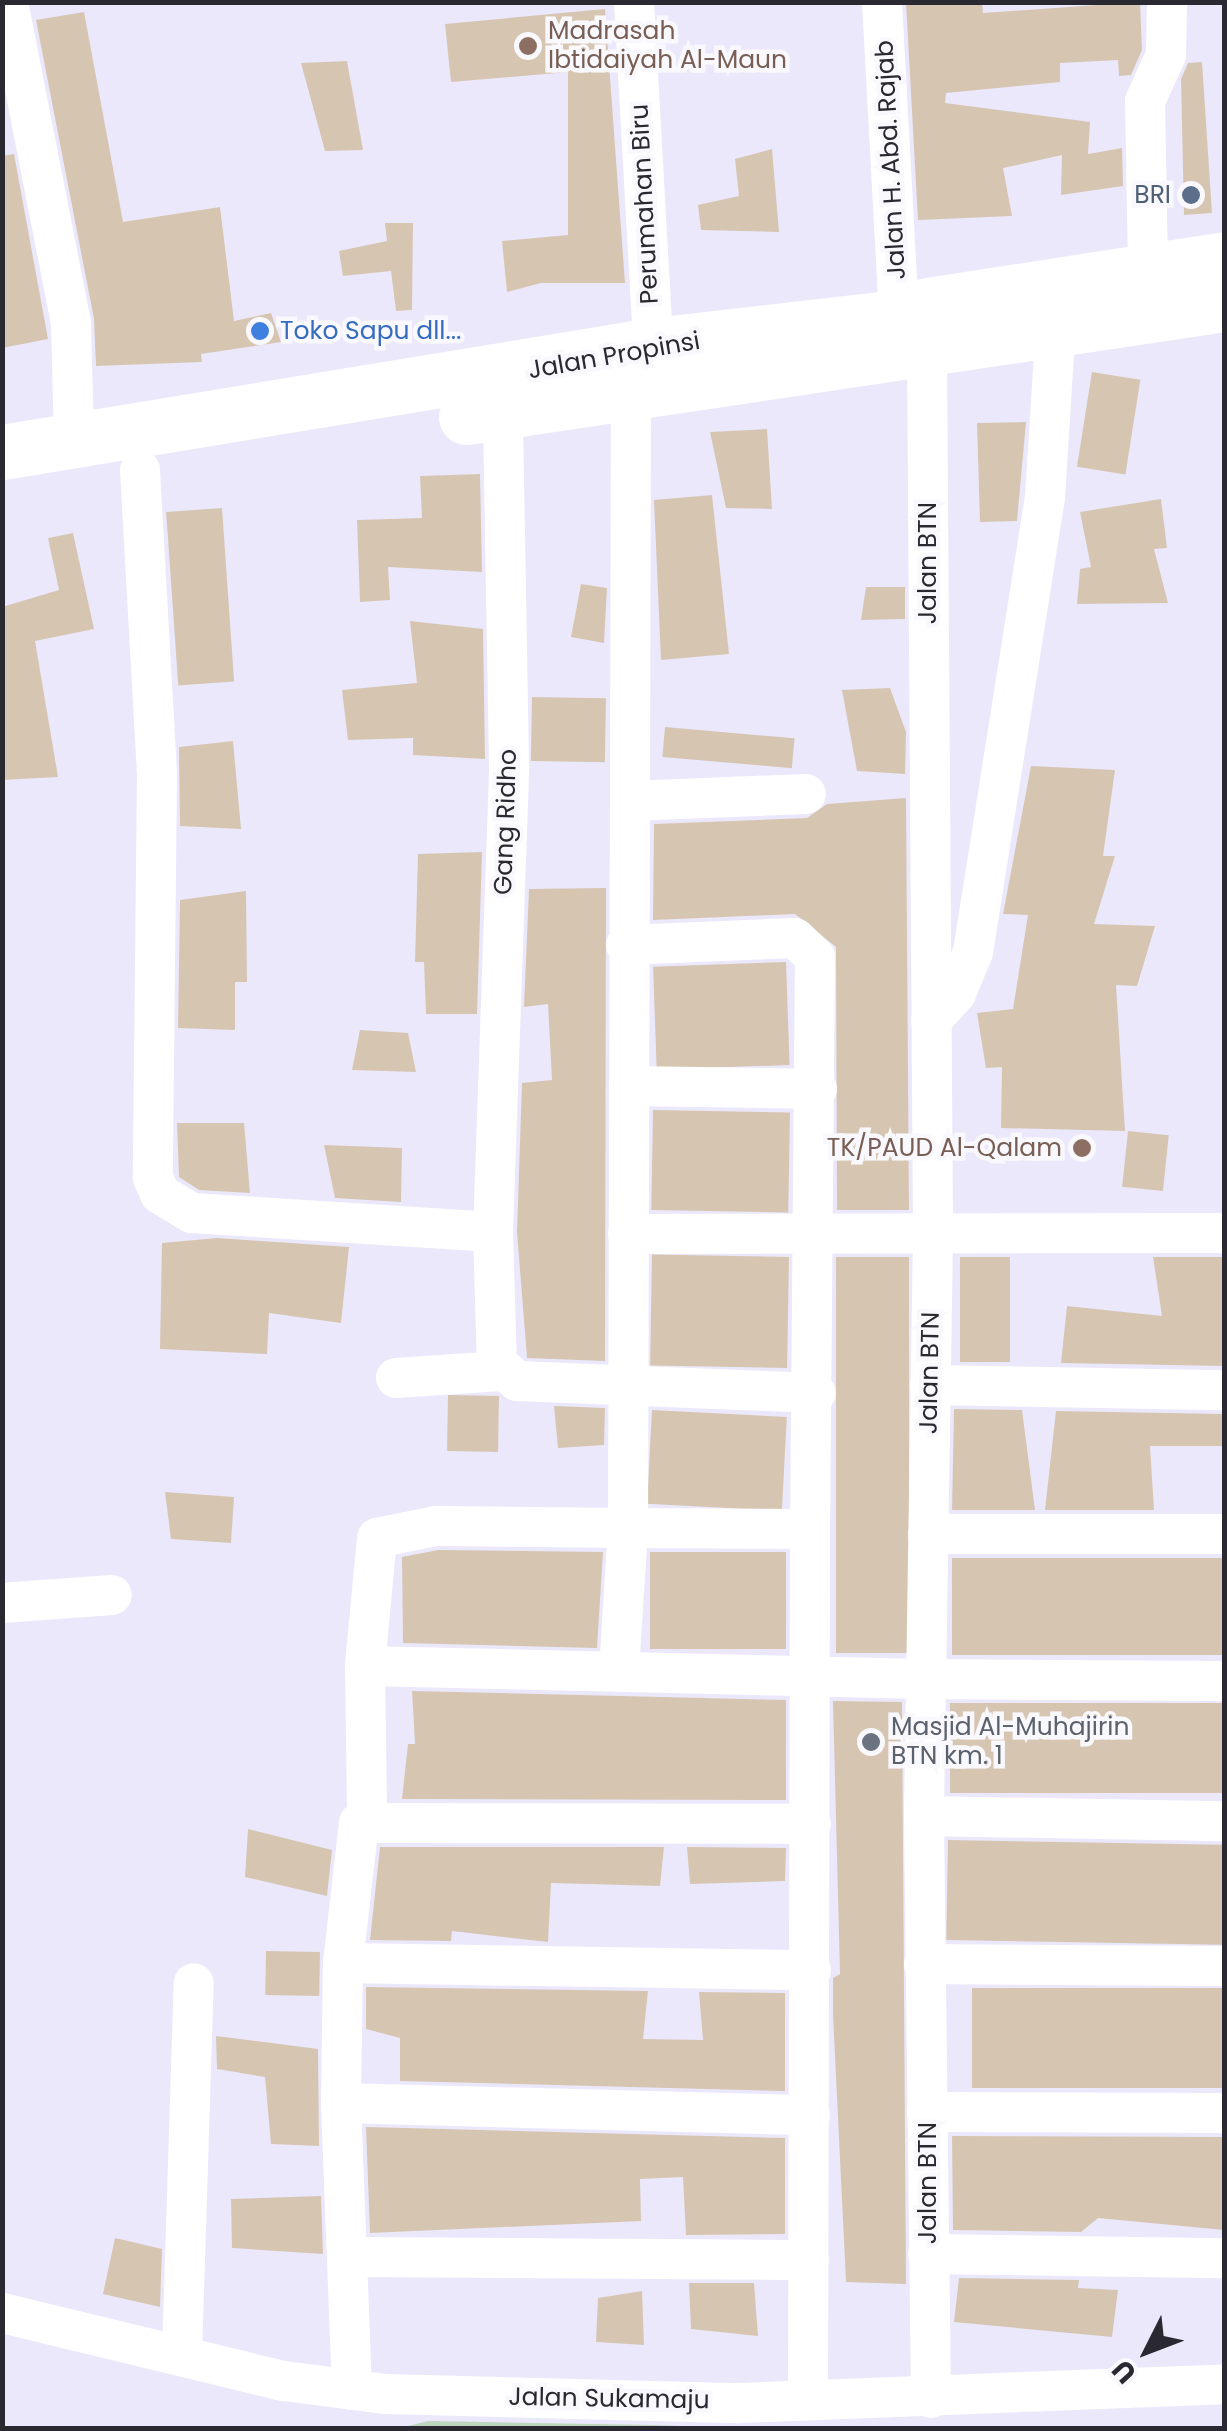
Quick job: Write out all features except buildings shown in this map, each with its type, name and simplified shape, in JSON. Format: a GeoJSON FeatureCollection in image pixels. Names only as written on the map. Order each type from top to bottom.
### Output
{"type":"FeatureCollection","features":[{"type":"Feature","properties":{"kind":"highway"},"geometry":{"type":"LineString","coordinates":[[1057,308],[1148,271],[1224,259]]}},
{"type":"Feature","properties":{"kind":"highway"},"geometry":{"type":"LineString","coordinates":[[2,489],[503,411],[631,398],[913,333],[1057,308],[1224,304]]}},
{"type":"Feature","properties":{"kind":"highway","name":"Jalan Propinsi"},"geometry":{"type":"LineString","coordinates":[[2,452],[653,345],[913,333]]}},
{"type":"Feature","properties":{"kind":"street"},"geometry":{"type":"LineString","coordinates":[[8,2],[72,324],[74,441]]}},
{"type":"Feature","properties":{"kind":"street","name":"Perumahan Biru"},"geometry":{"type":"LineString","coordinates":[[634,2],[653,345]]}},
{"type":"Feature","properties":{"kind":"street","name":"Jalan H. Abd. Rajab"},"geometry":{"type":"LineString","coordinates":[[882,2],[913,333]]}},
{"type":"Feature","properties":{"kind":"street"},"geometry":{"type":"LineString","coordinates":[[1148,271],[1144,100],[1166,56],[1166,2]]}},
{"type":"Feature","properties":{"kind":"street"},"geometry":{"type":"LineString","coordinates":[[931,1021],[956,993],[973,952],[1046,497],[1057,308]]}},
{"type":"Feature","properties":{"kind":"street","name":"Jalan BTN"},"geometry":{"type":"LineString","coordinates":[[913,333],[933,1236],[924,1678],[924,1964],[932,2398]]}},
{"type":"Feature","properties":{"kind":"street"},"geometry":{"type":"LineString","coordinates":[[619,1671],[628,1528],[626,945],[631,398]]}},
{"type":"Feature","properties":{"kind":"street","name":"Gang Ridho"},"geometry":{"type":"LineString","coordinates":[[501,1371],[492,1232],[509,765],[503,411]]}},
{"type":"Feature","properties":{"kind":"street"},"geometry":{"type":"LineString","coordinates":[[140,470],[157,774],[153,1178],[160,1194],[192,1213],[492,1232]]}},
{"type":"Feature","properties":{"kind":"street"},"geometry":{"type":"LineString","coordinates":[[630,801],[806,794]]}},
{"type":"Feature","properties":{"kind":"street"},"geometry":{"type":"LineString","coordinates":[[626,945],[804,940],[814,957],[816,1392],[810,1529],[808,2400]]}},
{"type":"Feature","properties":{"kind":"street"},"geometry":{"type":"LineString","coordinates":[[629,1086],[817,1089]]}},
{"type":"Feature","properties":{"kind":"street"},"geometry":{"type":"LineString","coordinates":[[628,1234],[1224,1233]]}},
{"type":"Feature","properties":{"kind":"street"},"geometry":{"type":"LineString","coordinates":[[396,1378],[501,1371],[517,1381],[816,1392]]}},
{"type":"Feature","properties":{"kind":"street"},"geometry":{"type":"LineString","coordinates":[[930,1385],[1224,1390]]}},
{"type":"Feature","properties":{"kind":"street"},"geometry":{"type":"LineString","coordinates":[[374,2404],[353,2256],[341,2103],[343,1964],[353,1834],[367,1818],[366,1666],[372,1556],[383,1532],[810,1529]]}},
{"type":"Feature","properties":{"kind":"street"},"geometry":{"type":"LineString","coordinates":[[928,1534],[1224,1534]]}},
{"type":"Feature","properties":{"kind":"street"},"geometry":{"type":"LineString","coordinates":[[2,1603],[112,1595]]}},
{"type":"Feature","properties":{"kind":"street"},"geometry":{"type":"LineString","coordinates":[[366,1666],[1224,1681]]}},
{"type":"Feature","properties":{"kind":"street"},"geometry":{"type":"LineString","coordinates":[[924,1816],[1224,1821]]}},
{"type":"Feature","properties":{"kind":"street"},"geometry":{"type":"LineString","coordinates":[[367,1818],[811,1824]]}},
{"type":"Feature","properties":{"kind":"street"},"geometry":{"type":"LineString","coordinates":[[343,1964],[811,1970]]}},
{"type":"Feature","properties":{"kind":"street"},"geometry":{"type":"LineString","coordinates":[[924,1964],[1224,1966]]}},
{"type":"Feature","properties":{"kind":"street"},"geometry":{"type":"LineString","coordinates":[[182,2355],[194,1983]]}},
{"type":"Feature","properties":{"kind":"street"},"geometry":{"type":"LineString","coordinates":[[341,2103],[810,2115]]}},
{"type":"Feature","properties":{"kind":"street"},"geometry":{"type":"LineString","coordinates":[[927,2112],[1224,2113]]}},
{"type":"Feature","properties":{"kind":"street"},"geometry":{"type":"LineString","coordinates":[[928,2254],[1224,2258]]}},
{"type":"Feature","properties":{"kind":"street"},"geometry":{"type":"LineString","coordinates":[[353,2256],[808,2260]]}},
{"type":"Feature","properties":{"kind":"street","name":"Jalan Sukamaju"},"geometry":{"type":"LineString","coordinates":[[3,2308],[374,2404],[738,2416],[808,2400],[1224,2384]]}},
{"type":"Feature","properties":{"kind":"green space"},"geometry":{"type":"Polygon","coordinates":[[[428,2421],[653,2425],[710,2427],[400,2428],[428,2421]]]}},
{"type":"Feature","properties":{"kind":"place","name":"Madrasah Ibtidaiyah Al-Maun"},"geometry":{"type":"Point","coordinates":[528,46]}},
{"type":"Feature","properties":{"kind":"place","name":"BRI"},"geometry":{"type":"Point","coordinates":[1191,195]}},
{"type":"Feature","properties":{"kind":"place","name":"Toko Sapu dll..."},"geometry":{"type":"Point","coordinates":[260,331]}},
{"type":"Feature","properties":{"kind":"place","name":"TK/PAUD Al-Qalam"},"geometry":{"type":"Point","coordinates":[1082,1148]}},
{"type":"Feature","properties":{"kind":"place","name":"Masjid Al-Muhajirin BTN km. 1"},"geometry":{"type":"Point","coordinates":[871,1742]}}]}
